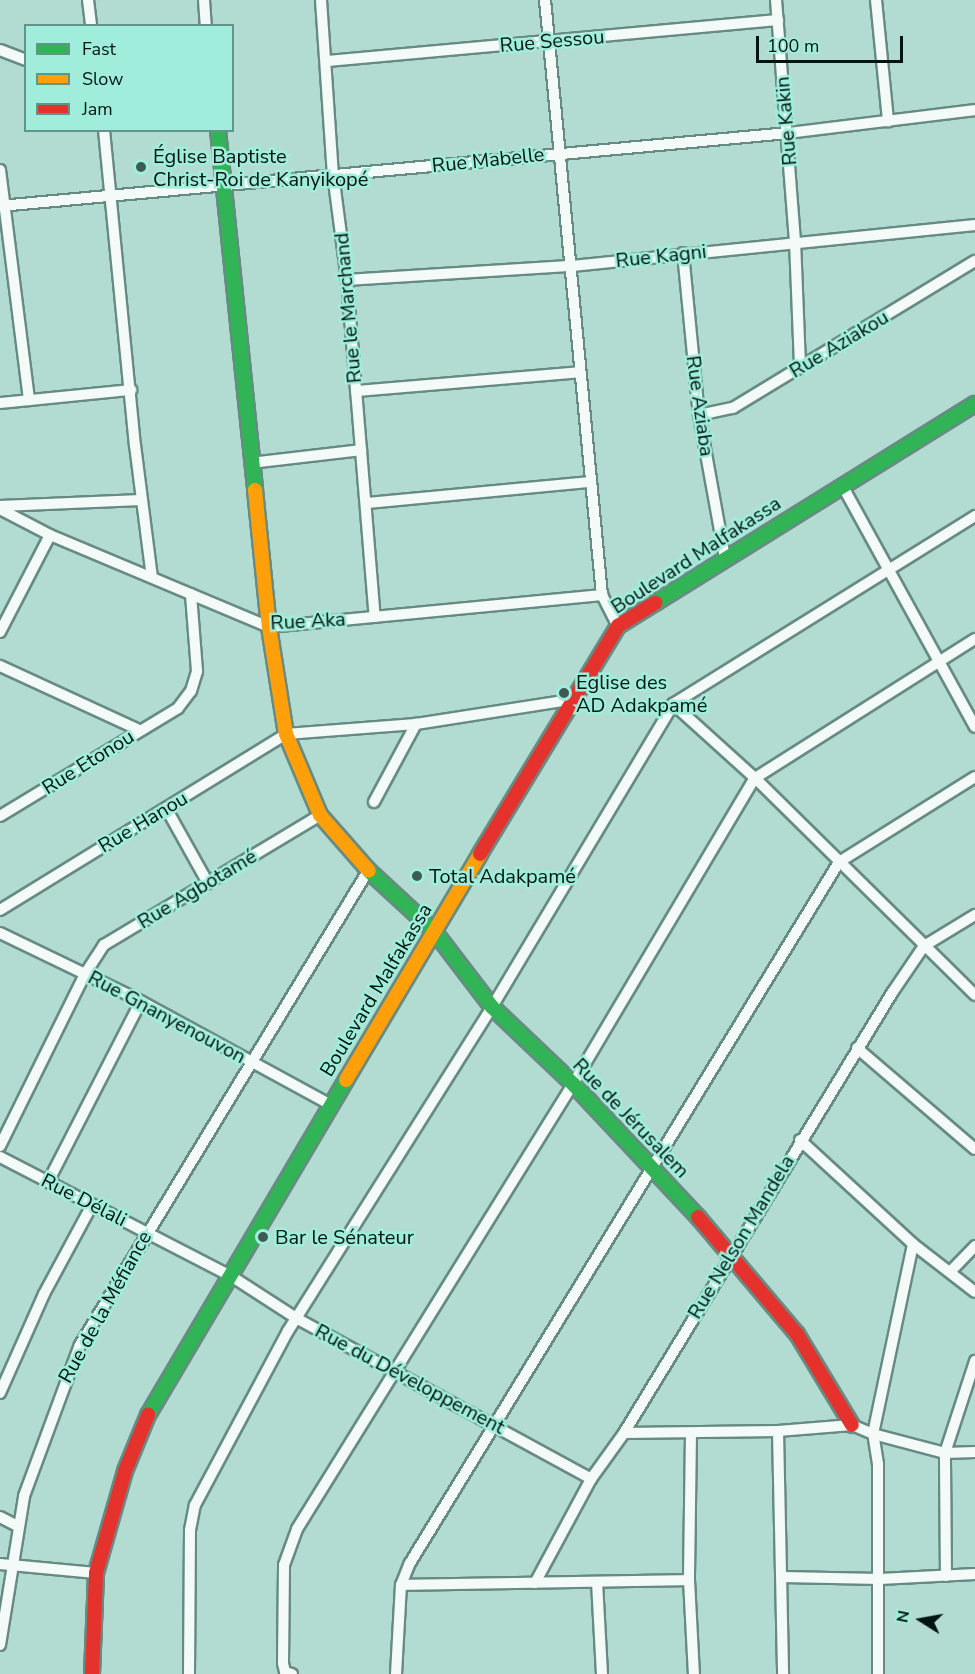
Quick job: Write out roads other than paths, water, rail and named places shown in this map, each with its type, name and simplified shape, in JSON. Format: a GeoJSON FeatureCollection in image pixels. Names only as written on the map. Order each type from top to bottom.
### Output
{"type":"FeatureCollection","features":[{"type":"Feature","properties":{"kind":"street"},"geometry":{"type":"LineString","coordinates":[[88,0],[91,24]]}},
{"type":"Feature","properties":{"kind":"street"},"geometry":{"type":"LineString","coordinates":[[204,0],[206,24]]}},
{"type":"Feature","properties":{"kind":"street","name":"Rue le Marchand"},"geometry":{"type":"LineString","coordinates":[[321,0],[333,174],[347,280],[375,617]]}},
{"type":"Feature","properties":{"kind":"street"},"geometry":{"type":"LineString","coordinates":[[544,0],[561,153],[602,595],[618,626]]}},
{"type":"Feature","properties":{"kind":"street","name":"Rue Kakin"},"geometry":{"type":"LineString","coordinates":[[776,0],[788,133],[800,368]]}},
{"type":"Feature","properties":{"kind":"street"},"geometry":{"type":"LineString","coordinates":[[876,0],[888,121]]}},
{"type":"Feature","properties":{"kind":"street","name":"Rue Sessou"},"geometry":{"type":"LineString","coordinates":[[327,61],[778,20]]}},
{"type":"Feature","properties":{"kind":"street"},"geometry":{"type":"LineString","coordinates":[[0,50],[24,59]]}},
{"type":"Feature","properties":{"kind":"street","name":"Rue Mabelle"},"geometry":{"type":"LineString","coordinates":[[2,206],[788,133],[975,110]]}},
{"type":"Feature","properties":{"kind":"street"},"geometry":{"type":"LineString","coordinates":[[104,132],[141,500],[152,578]]}},
{"type":"Feature","properties":{"kind":"street","name":"Rue de Jérusalem"},"geometry":{"type":"LineString","coordinates":[[218,132],[269,627],[286,734],[321,815],[368,871],[434,931],[492,1007],[573,1084],[651,1165],[730,1254],[797,1334],[852,1425]]}},
{"type":"Feature","properties":{"kind":"street"},"geometry":{"type":"LineString","coordinates":[[0,170],[2,206],[29,400]]}},
{"type":"Feature","properties":{"kind":"street","name":"Rue Kagni"},"geometry":{"type":"LineString","coordinates":[[347,280],[572,266],[795,241],[975,225]]}},
{"type":"Feature","properties":{"kind":"street","name":"Rue Aziaba"},"geometry":{"type":"LineString","coordinates":[[683,253],[699,415],[724,558]]}},
{"type":"Feature","properties":{"kind":"street","name":"Rue Aziakou"},"geometry":{"type":"LineString","coordinates":[[699,415],[733,408],[975,261]]}},
{"type":"Feature","properties":{"kind":"street"},"geometry":{"type":"LineString","coordinates":[[356,391],[580,372]]}},
{"type":"Feature","properties":{"kind":"street"},"geometry":{"type":"LineString","coordinates":[[0,403],[131,390]]}},
{"type":"Feature","properties":{"kind":"street","name":"Boulevard Malfakassa"},"geometry":{"type":"LineString","coordinates":[[92,1674],[96,1573],[125,1471],[148,1416],[570,700],[618,626],[975,404]]}},
{"type":"Feature","properties":{"kind":"street"},"geometry":{"type":"LineString","coordinates":[[251,463],[361,450]]}},
{"type":"Feature","properties":{"kind":"street"},"geometry":{"type":"LineString","coordinates":[[367,503],[591,483]]}},
{"type":"Feature","properties":{"kind":"street"},"geometry":{"type":"LineString","coordinates":[[842,485],[886,570],[975,727]]}},
{"type":"Feature","properties":{"kind":"street"},"geometry":{"type":"LineString","coordinates":[[0,507],[141,500]]}},
{"type":"Feature","properties":{"kind":"street","name":"Rue Aka"},"geometry":{"type":"LineString","coordinates":[[0,507],[50,535],[269,627],[602,595]]}},
{"type":"Feature","properties":{"kind":"street"},"geometry":{"type":"LineString","coordinates":[[189,1674],[190,1530],[195,1505],[296,1318],[492,1007],[673,704],[975,516]]}},
{"type":"Feature","properties":{"kind":"street"},"geometry":{"type":"LineString","coordinates":[[0,632],[50,535]]}},
{"type":"Feature","properties":{"kind":"street","name":"Rue Etonou"},"geometry":{"type":"LineString","coordinates":[[0,816],[178,708],[191,691],[197,671],[191,594]]}},
{"type":"Feature","properties":{"kind":"street"},"geometry":{"type":"LineString","coordinates":[[291,1674],[285,1672],[283,1663],[284,1565],[297,1529],[394,1369],[573,1084],[755,778],[975,639]]}},
{"type":"Feature","properties":{"kind":"street"},"geometry":{"type":"LineString","coordinates":[[0,666],[139,730]]}},
{"type":"Feature","properties":{"kind":"street"},"geometry":{"type":"LineString","coordinates":[[286,734],[416,724],[570,700]]}},
{"type":"Feature","properties":{"kind":"street"},"geometry":{"type":"LineString","coordinates":[[673,704],[755,778],[975,995]]}},
{"type":"Feature","properties":{"kind":"street"},"geometry":{"type":"LineString","coordinates":[[374,802],[416,724]]}},
{"type":"Feature","properties":{"kind":"street","name":"Rue Hanou"},"geometry":{"type":"LineString","coordinates":[[0,910],[286,734]]}},
{"type":"Feature","properties":{"kind":"street"},"geometry":{"type":"LineString","coordinates":[[396,1674],[401,1585],[410,1563],[492,1423],[838,862],[975,777]]}},
{"type":"Feature","properties":{"kind":"street"},"geometry":{"type":"LineString","coordinates":[[166,808],[208,883]]}},
{"type":"Feature","properties":{"kind":"street","name":"Rue Agbotamé"},"geometry":{"type":"LineString","coordinates":[[0,1146],[85,974],[104,945],[321,815]]}},
{"type":"Feature","properties":{"kind":"street","name":"Rue de la Méfiance"},"geometry":{"type":"LineString","coordinates":[[0,1645],[13,1566],[16,1525],[59,1392],[80,1345],[250,1060],[368,871]]}},
{"type":"Feature","properties":{"kind":"street","name":"Rue Nelson Mandela"},"geometry":{"type":"LineString","coordinates":[[535,1583],[591,1479],[624,1433],[800,1140],[924,946],[975,915]]}},
{"type":"Feature","properties":{"kind":"street","name":"Rue Gnanyenouvon"},"geometry":{"type":"LineString","coordinates":[[0,933],[141,1001],[331,1105]]}},
{"type":"Feature","properties":{"kind":"street"},"geometry":{"type":"LineString","coordinates":[[48,1182],[141,1001]]}},
{"type":"Feature","properties":{"kind":"street"},"geometry":{"type":"LineString","coordinates":[[857,1048],[975,1149]]}},
{"type":"Feature","properties":{"kind":"street"},"geometry":{"type":"LineString","coordinates":[[800,1140],[913,1244],[975,1292]]}},
{"type":"Feature","properties":{"kind":"street","name":"Rue Délali"},"geometry":{"type":"LineString","coordinates":[[0,1157],[231,1276]]}},
{"type":"Feature","properties":{"kind":"street"},"geometry":{"type":"LineString","coordinates":[[0,1393],[44,1294],[92,1205]]}},
{"type":"Feature","properties":{"kind":"street"},"geometry":{"type":"LineString","coordinates":[[878,1674],[880,1579],[878,1464],[873,1434],[913,1244]]}},
{"type":"Feature","properties":{"kind":"street"},"geometry":{"type":"LineString","coordinates":[[950,1272],[975,1246]]}},
{"type":"Feature","properties":{"kind":"street","name":"Rue du Développement"},"geometry":{"type":"LineString","coordinates":[[231,1276],[296,1318],[394,1369],[591,1479]]}},
{"type":"Feature","properties":{"kind":"street"},"geometry":{"type":"LineString","coordinates":[[946,1576],[945,1453],[975,1361]]}},
{"type":"Feature","properties":{"kind":"street"},"geometry":{"type":"LineString","coordinates":[[624,1433],[778,1431],[852,1425],[873,1434],[945,1453],[975,1452]]}},
{"type":"Feature","properties":{"kind":"street"},"geometry":{"type":"LineString","coordinates":[[778,1431],[783,1577],[783,1674]]}},
{"type":"Feature","properties":{"kind":"street"},"geometry":{"type":"LineString","coordinates":[[691,1433],[689,1580],[694,1674]]}},
{"type":"Feature","properties":{"kind":"street"},"geometry":{"type":"LineString","coordinates":[[0,1517],[16,1525]]}},
{"type":"Feature","properties":{"kind":"street"},"geometry":{"type":"LineString","coordinates":[[0,1564],[96,1573]]}},
{"type":"Feature","properties":{"kind":"street"},"geometry":{"type":"LineString","coordinates":[[783,1577],[880,1579],[975,1574]]}},
{"type":"Feature","properties":{"kind":"street"},"geometry":{"type":"LineString","coordinates":[[401,1585],[689,1580]]}},
{"type":"Feature","properties":{"kind":"street"},"geometry":{"type":"LineString","coordinates":[[597,1582],[602,1674]]}},
{"type":"Feature","properties":{"kind":"place","name":"Église Baptiste Christ-Roi de Kanyikopé"},"geometry":{"type":"Point","coordinates":[141,167]}},
{"type":"Feature","properties":{"kind":"place","name":"Eglise des AD Adakpamé"},"geometry":{"type":"Point","coordinates":[564,693]}},
{"type":"Feature","properties":{"kind":"place","name":"Total Adakpamé"},"geometry":{"type":"Point","coordinates":[417,876]}},
{"type":"Feature","properties":{"kind":"place","name":"Bar le Sénateur"},"geometry":{"type":"Point","coordinates":[263,1237]}}]}
